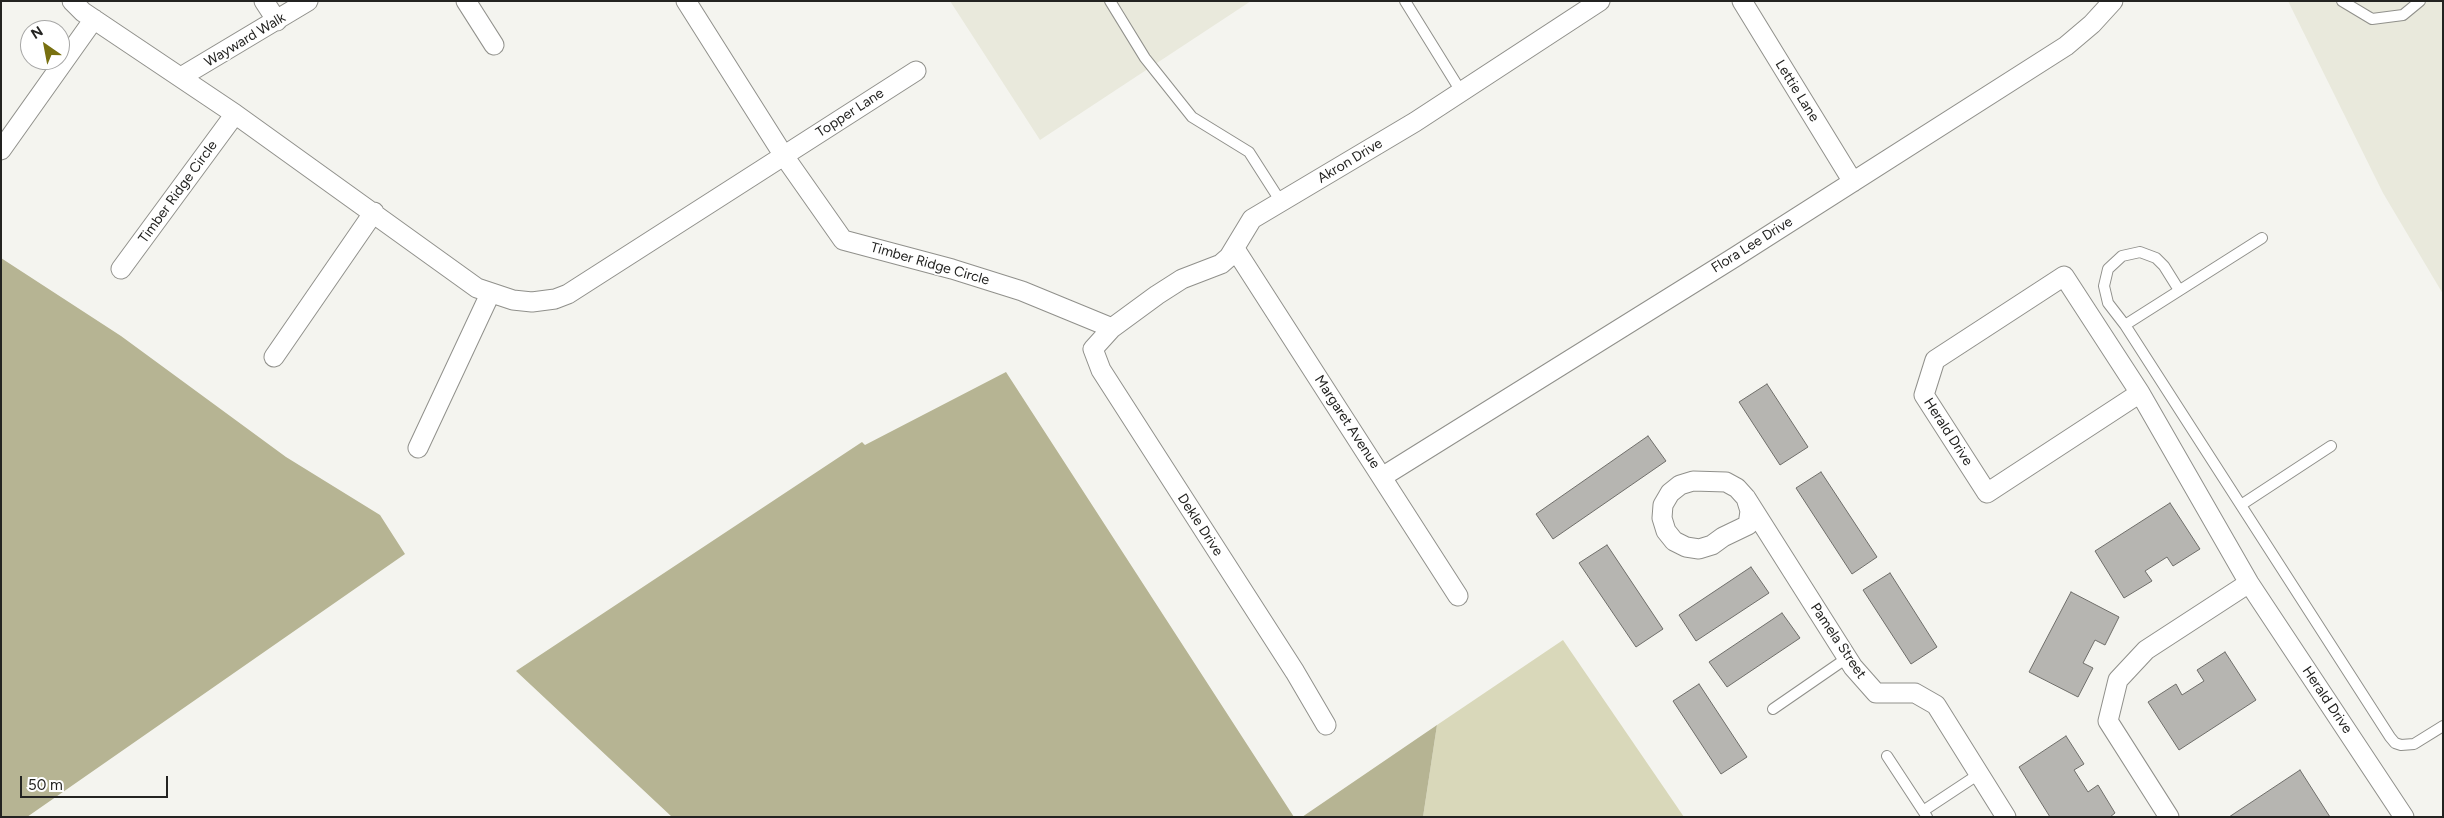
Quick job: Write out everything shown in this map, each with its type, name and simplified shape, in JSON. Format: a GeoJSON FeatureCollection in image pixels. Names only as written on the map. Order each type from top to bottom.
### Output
{"type":"FeatureCollection","features":[{"type":"Feature","properties":{"kind":"street"},"geometry":{"type":"LineString","coordinates":[[72,1],[94,19],[235,114],[374,212],[477,288],[490,294],[513,300],[532,302],[555,299],[568,294],[784,156]]}},
{"type":"Feature","properties":{"kind":"street"},"geometry":{"type":"LineString","coordinates":[[264,1],[277,21]]}},
{"type":"Feature","properties":{"kind":"street","name":"Wayward Walk"},"geometry":{"type":"LineString","coordinates":[[181,77],[308,1]]}},
{"type":"Feature","properties":{"kind":"street"},"geometry":{"type":"LineString","coordinates":[[466,1],[494,45]]}},
{"type":"Feature","properties":{"kind":"street","name":"Timber Ridge Circle"},"geometry":{"type":"LineString","coordinates":[[686,1],[784,156],[843,240],[952,269],[1022,291],[1112,328]]}},
{"type":"Feature","properties":{"kind":"street","name":"Akron Drive"},"geometry":{"type":"LineString","coordinates":[[1112,328],[1182,279],[1221,264],[1235,249],[1252,219],[1462,93],[1600,1]]}},
{"type":"Feature","properties":{"kind":"street","name":"Lettie Lane"},"geometry":{"type":"LineString","coordinates":[[1742,1],[1853,182]]}},
{"type":"Feature","properties":{"kind":"street","name":"Flora Lee Drive"},"geometry":{"type":"LineString","coordinates":[[1382,476],[1853,182],[2066,46],[2092,24],[2113,1]]}},
{"type":"Feature","properties":{"kind":"street"},"geometry":{"type":"LineString","coordinates":[[1,150],[94,19]]}},
{"type":"Feature","properties":{"kind":"street","name":"Topper Lane"},"geometry":{"type":"LineString","coordinates":[[784,156],[916,71]]}},
{"type":"Feature","properties":{"kind":"street","name":"Timber Ridge Circle"},"geometry":{"type":"LineString","coordinates":[[121,270],[235,114]]}},
{"type":"Feature","properties":{"kind":"street"},"geometry":{"type":"LineString","coordinates":[[274,357],[374,212]]}},
{"type":"Feature","properties":{"kind":"street","name":"Margaret Avenue"},"geometry":{"type":"LineString","coordinates":[[1235,249],[1458,596]]}},
{"type":"Feature","properties":{"kind":"street","name":"Herald Drive"},"geometry":{"type":"LineString","coordinates":[[2140,393],[1987,493],[1924,395],[1936,360],[2064,276],[2140,393],[2249,582],[2404,817]]}},
{"type":"Feature","properties":{"kind":"street"},"geometry":{"type":"LineString","coordinates":[[418,448],[490,294]]}},
{"type":"Feature","properties":{"kind":"street","name":"Dekle Drive"},"geometry":{"type":"LineString","coordinates":[[1112,328],[1092,349],[1101,370],[1295,672],[1326,725]]}},
{"type":"Feature","properties":{"kind":"street","name":"Pamela Street"},"geometry":{"type":"LineString","coordinates":[[1746,498],[1750,512],[1748,525],[1723,536],[1712,545],[1699,549],[1686,547],[1674,541],[1666,531],[1662,518],[1663,505],[1670,493],[1680,485],[1693,481],[1726,482],[1737,488],[1746,498],[1847,658],[1876,693],[1915,693],[1936,705],[2006,817]]}},
{"type":"Feature","properties":{"kind":"street"},"geometry":{"type":"LineString","coordinates":[[2169,817],[2108,721],[2118,680],[2146,650],[2249,582]]}},
{"type":"Feature","properties":{"kind":"lane"},"geometry":{"type":"LineString","coordinates":[[1110,1],[1144,58],[1192,117],[1249,152],[1281,202]]}},
{"type":"Feature","properties":{"kind":"lane"},"geometry":{"type":"LineString","coordinates":[[1405,1],[1462,93]]}},
{"type":"Feature","properties":{"kind":"lane"},"geometry":{"type":"LineString","coordinates":[[2342,1],[2372,19],[2403,16],[2420,1]]}},
{"type":"Feature","properties":{"kind":"lane"},"geometry":{"type":"LineString","coordinates":[[2125,325],[2262,238]]}},
{"type":"Feature","properties":{"kind":"lane"},"geometry":{"type":"LineString","coordinates":[[2179,290],[2164,266],[2156,258],[2140,252],[2122,256],[2108,269],[2104,286],[2108,303],[2125,325],[2395,743],[2401,745],[2414,744],[2443,726]]}},
{"type":"Feature","properties":{"kind":"lane"},"geometry":{"type":"LineString","coordinates":[[2241,505],[2331,446]]}},
{"type":"Feature","properties":{"kind":"lane"},"geometry":{"type":"LineString","coordinates":[[1772,709],[1847,658]]}},
{"type":"Feature","properties":{"kind":"lane"},"geometry":{"type":"LineString","coordinates":[[1887,756],[1925,814],[1979,774]]}},
{"type":"Feature","properties":{"kind":"shaded area"},"geometry":{"type":"Polygon","coordinates":[[[950,1],[1251,1],[1040,140],[950,1]]]}},
{"type":"Feature","properties":{"kind":"shaded area"},"geometry":{"type":"Polygon","coordinates":[[[2288,1],[2443,1],[2443,294],[2383,193],[2288,1]]]}},
{"type":"Feature","properties":{"kind":"shaded area"},"geometry":{"type":"Polygon","coordinates":[[[1,258],[121,336],[286,457],[380,515],[405,554],[27,817],[1,817],[1,258]]]}},
{"type":"Feature","properties":{"kind":"shaded area"},"geometry":{"type":"Polygon","coordinates":[[[1006,372],[1294,817],[672,817],[516,671],[862,442],[865,445],[1006,372]]]}},
{"type":"Feature","properties":{"kind":"shaded area"},"geometry":{"type":"Polygon","coordinates":[[[1437,725],[1423,817],[1302,817],[1437,725]]]}},
{"type":"Feature","properties":{"kind":"green space"},"geometry":{"type":"Polygon","coordinates":[[[1563,640],[1684,817],[1423,817],[1437,725],[1563,640]]]}},
{"type":"Feature","properties":{"kind":"building"},"geometry":{"type":"Polygon","coordinates":[[[1767,384],[1808,447],[1780,465],[1739,402],[1767,384]]]}},
{"type":"Feature","properties":{"kind":"building"},"geometry":{"type":"Polygon","coordinates":[[[1648,436],[1666,461],[1553,539],[1536,514],[1648,436]]]}},
{"type":"Feature","properties":{"kind":"building"},"geometry":{"type":"Polygon","coordinates":[[[1821,472],[1877,557],[1852,574],[1796,488],[1821,472]]]}},
{"type":"Feature","properties":{"kind":"building"},"geometry":{"type":"Polygon","coordinates":[[[2170,503],[2200,549],[2173,566],[2167,557],[2145,571],[2152,581],[2124,598],[2095,551],[2170,503]]]}},
{"type":"Feature","properties":{"kind":"building"},"geometry":{"type":"Polygon","coordinates":[[[1607,545],[1663,629],[1636,647],[1579,563],[1607,545]]]}},
{"type":"Feature","properties":{"kind":"building"},"geometry":{"type":"Polygon","coordinates":[[[1751,567],[1769,593],[1696,641],[1679,615],[1751,567]]]}},
{"type":"Feature","properties":{"kind":"building"},"geometry":{"type":"Polygon","coordinates":[[[1890,573],[1937,647],[1911,664],[1863,590],[1890,573]]]}},
{"type":"Feature","properties":{"kind":"building"},"geometry":{"type":"Polygon","coordinates":[[[2071,592],[2119,617],[2105,645],[2095,640],[2083,663],[2093,668],[2078,697],[2029,672],[2071,592]]]}},
{"type":"Feature","properties":{"kind":"building"},"geometry":{"type":"Polygon","coordinates":[[[1782,613],[1800,638],[1727,687],[1709,662],[1782,613]]]}},
{"type":"Feature","properties":{"kind":"building"},"geometry":{"type":"Polygon","coordinates":[[[2225,652],[2256,700],[2179,750],[2148,702],[2176,684],[2182,695],[2204,681],[2197,670],[2225,652]]]}},
{"type":"Feature","properties":{"kind":"building"},"geometry":{"type":"Polygon","coordinates":[[[1699,684],[1747,757],[1721,774],[1673,701],[1699,684]]]}},
{"type":"Feature","properties":{"kind":"building"},"geometry":{"type":"Polygon","coordinates":[[[2066,736],[2084,764],[2074,770],[2088,792],[2098,785],[2115,813],[2110,817],[2050,817],[2019,767],[2066,736]]]}},
{"type":"Feature","properties":{"kind":"building"},"geometry":{"type":"Polygon","coordinates":[[[2300,770],[2330,817],[2229,817],[2300,770]]]}}]}
